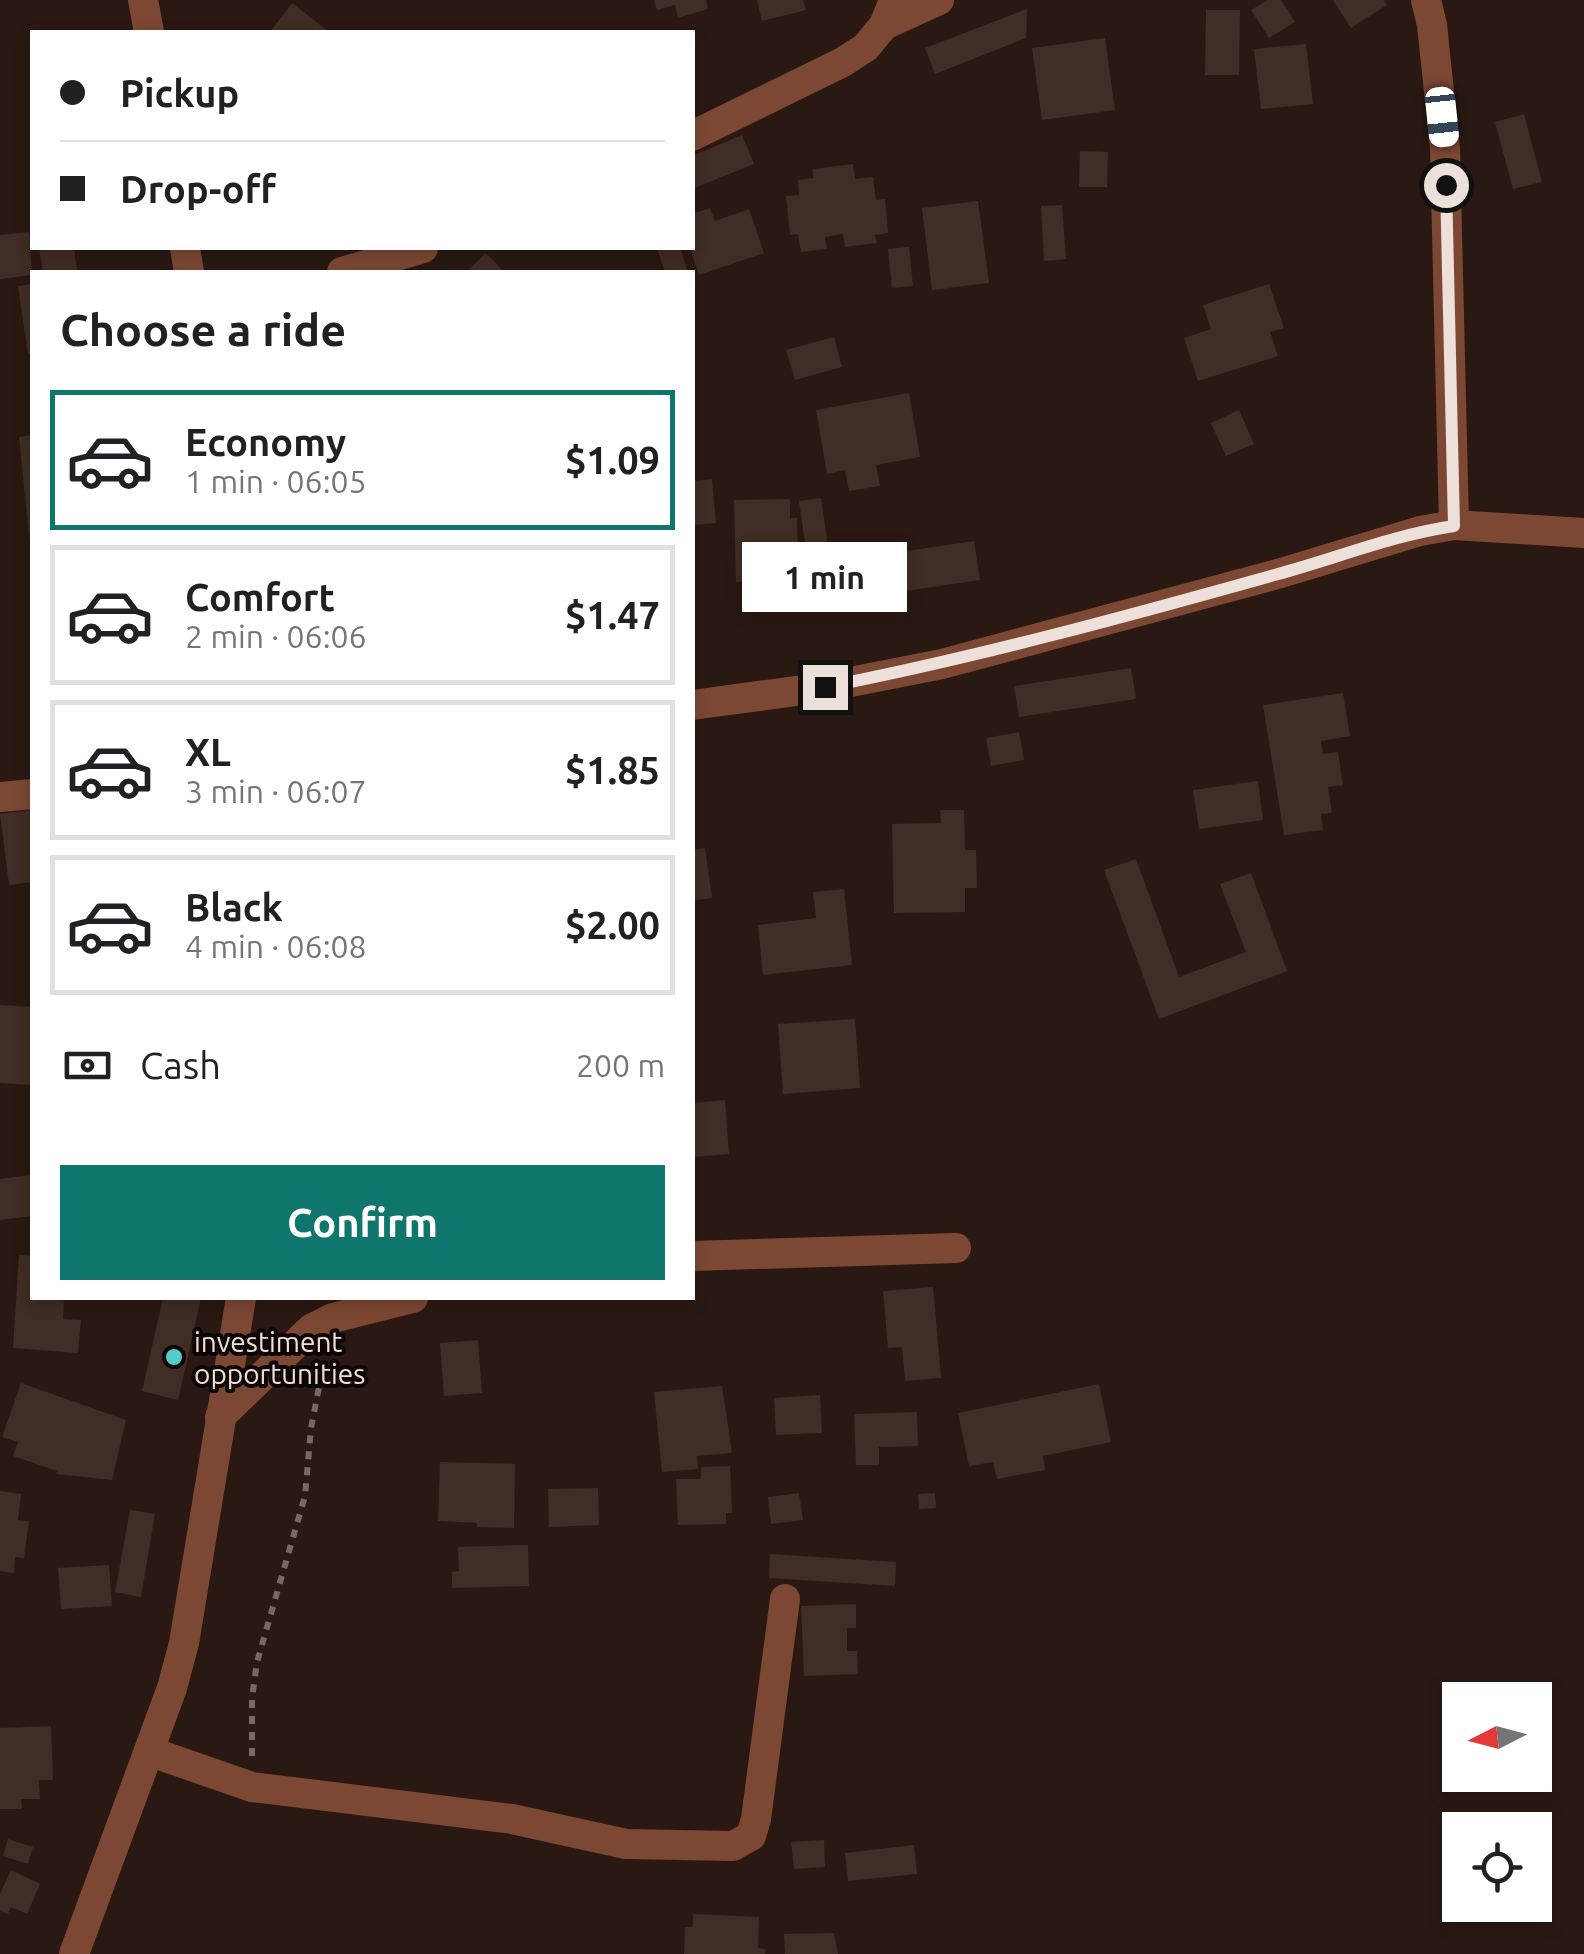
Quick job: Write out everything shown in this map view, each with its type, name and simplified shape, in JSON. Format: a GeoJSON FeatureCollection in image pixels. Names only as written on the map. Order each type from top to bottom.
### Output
{"type":"FeatureCollection","features":[{"type":"Feature","properties":{"kind":"street"},"geometry":{"type":"LineString","coordinates":[[144,0],[149,30]]}},
{"type":"Feature","properties":{"kind":"street"},"geometry":{"type":"LineString","coordinates":[[695,135],[843,62],[866,47],[889,12],[939,0]]}},
{"type":"Feature","properties":{"kind":"street"},"geometry":{"type":"LineString","coordinates":[[1426,0],[1445,148],[1454,526]]}},
{"type":"Feature","properties":{"kind":"street"},"geometry":{"type":"LineString","coordinates":[[349,270],[416,250]]}},
{"type":"Feature","properties":{"kind":"street"},"geometry":{"type":"LineString","coordinates":[[695,705],[825,687],[942,664],[1282,573],[1379,541],[1454,526],[1584,533]]}},
{"type":"Feature","properties":{"kind":"street"},"geometry":{"type":"LineString","coordinates":[[0,796],[30,794]]}},
{"type":"Feature","properties":{"kind":"street"},"geometry":{"type":"LineString","coordinates":[[695,1256],[956,1248]]}},
{"type":"Feature","properties":{"kind":"street"},"geometry":{"type":"LineString","coordinates":[[74,1954],[151,1752],[184,1642],[242,1300]]}},
{"type":"Feature","properties":{"kind":"street"},"geometry":{"type":"LineString","coordinates":[[220,1418],[311,1329],[333,1318],[405,1300]]}},
{"type":"Feature","properties":{"kind":"street"},"geometry":{"type":"LineString","coordinates":[[151,1752],[252,1787],[512,1819],[626,1844],[741,1844],[752,1836],[756,1819],[785,1600]]}},
{"type":"Feature","properties":{"kind":"path"},"geometry":{"type":"LineString","coordinates":[[252,1787],[253,1686],[305,1496],[311,1428],[333,1318]]}},
{"type":"Feature","properties":{"kind":"building"},"geometry":{"type":"Polygon","coordinates":[[[654,0],[706,0],[708,9],[678,18],[675,5],[657,10],[654,0]]]}},
{"type":"Feature","properties":{"kind":"building"},"geometry":{"type":"Polygon","coordinates":[[[757,0],[803,0],[806,10],[762,21],[757,0]]]}},
{"type":"Feature","properties":{"kind":"building"},"geometry":{"type":"Polygon","coordinates":[[[1268,0],[1281,0],[1295,22],[1269,38],[1251,10],[1268,0]]]}},
{"type":"Feature","properties":{"kind":"building"},"geometry":{"type":"Polygon","coordinates":[[[1333,0],[1384,0],[1387,5],[1351,28],[1333,0]]]}},
{"type":"Feature","properties":{"kind":"building"},"geometry":{"type":"Polygon","coordinates":[[[292,3],[326,30],[272,30],[292,3]]]}},
{"type":"Feature","properties":{"kind":"building"},"geometry":{"type":"Polygon","coordinates":[[[1027,9],[1026,38],[935,74],[925,48],[1027,9]]]}},
{"type":"Feature","properties":{"kind":"building"},"geometry":{"type":"Polygon","coordinates":[[[1206,10],[1240,10],[1239,75],[1205,75],[1206,10]]]}},
{"type":"Feature","properties":{"kind":"building"},"geometry":{"type":"Polygon","coordinates":[[[1105,38],[1115,110],[1042,120],[1032,48],[1105,38]]]}},
{"type":"Feature","properties":{"kind":"building"},"geometry":{"type":"Polygon","coordinates":[[[1306,44],[1313,104],[1261,109],[1254,49],[1306,44]]]}},
{"type":"Feature","properties":{"kind":"building"},"geometry":{"type":"Polygon","coordinates":[[[1524,114],[1542,182],[1513,189],[1495,122],[1524,114]]]}},
{"type":"Feature","properties":{"kind":"building"},"geometry":{"type":"Polygon","coordinates":[[[742,135],[754,164],[695,188],[695,155],[742,135]]]}},
{"type":"Feature","properties":{"kind":"building"},"geometry":{"type":"Polygon","coordinates":[[[1080,151],[1108,152],[1107,187],[1079,187],[1080,151]]]}},
{"type":"Feature","properties":{"kind":"building"},"geometry":{"type":"Polygon","coordinates":[[[853,164],[855,179],[873,177],[876,200],[885,199],[888,233],[875,235],[877,243],[845,247],[843,234],[825,237],[827,249],[801,252],[798,234],[790,235],[786,196],[799,195],[798,180],[813,178],[813,169],[853,164]]]}},
{"type":"Feature","properties":{"kind":"building"},"geometry":{"type":"Polygon","coordinates":[[[978,201],[989,283],[932,290],[922,208],[978,201]]]}},
{"type":"Feature","properties":{"kind":"building"},"geometry":{"type":"Polygon","coordinates":[[[1062,205],[1066,259],[1044,261],[1041,206],[1062,205]]]}},
{"type":"Feature","properties":{"kind":"building"},"geometry":{"type":"Polygon","coordinates":[[[710,208],[715,221],[749,209],[764,253],[699,275],[691,250],[695,250],[695,213],[710,208]]]}},
{"type":"Feature","properties":{"kind":"building"},"geometry":{"type":"Polygon","coordinates":[[[29,232],[30,275],[0,279],[0,235],[29,232]]]}},
{"type":"Feature","properties":{"kind":"building"},"geometry":{"type":"Polygon","coordinates":[[[909,247],[913,286],[892,288],[888,249],[909,247]]]}},
{"type":"Feature","properties":{"kind":"building"},"geometry":{"type":"Polygon","coordinates":[[[39,250],[74,250],[77,270],[43,270],[39,250]]]}},
{"type":"Feature","properties":{"kind":"building"},"geometry":{"type":"Polygon","coordinates":[[[658,250],[681,250],[687,270],[664,270],[658,250]]]}},
{"type":"Feature","properties":{"kind":"building"},"geometry":{"type":"Polygon","coordinates":[[[486,253],[502,270],[470,270],[486,253]]]}},
{"type":"Feature","properties":{"kind":"building"},"geometry":{"type":"Polygon","coordinates":[[[30,284],[28,354],[18,286],[30,284]]]}},
{"type":"Feature","properties":{"kind":"building"},"geometry":{"type":"Polygon","coordinates":[[[1269,284],[1284,328],[1270,332],[1278,356],[1198,381],[1184,338],[1211,329],[1203,305],[1269,284]]]}},
{"type":"Feature","properties":{"kind":"building"},"geometry":{"type":"Polygon","coordinates":[[[834,337],[842,367],[795,380],[786,350],[834,337]]]}},
{"type":"Feature","properties":{"kind":"building"},"geometry":{"type":"Polygon","coordinates":[[[909,393],[920,457],[876,465],[880,486],[849,491],[845,470],[827,474],[816,410],[909,393]]]}},
{"type":"Feature","properties":{"kind":"building"},"geometry":{"type":"Polygon","coordinates":[[[1239,410],[1254,444],[1226,456],[1211,423],[1239,410]]]}},
{"type":"Feature","properties":{"kind":"building"},"geometry":{"type":"Polygon","coordinates":[[[30,435],[30,544],[19,437],[30,435]]]}},
{"type":"Feature","properties":{"kind":"building"},"geometry":{"type":"Polygon","coordinates":[[[712,479],[716,523],[695,525],[695,481],[712,479]]]}},
{"type":"Feature","properties":{"kind":"building"},"geometry":{"type":"Polygon","coordinates":[[[821,498],[828,547],[806,550],[799,501],[821,498]]]}},
{"type":"Feature","properties":{"kind":"building"},"geometry":{"type":"Polygon","coordinates":[[[790,499],[790,518],[797,518],[799,591],[753,593],[752,581],[736,582],[734,500],[790,499]]]}},
{"type":"Feature","properties":{"kind":"building"},"geometry":{"type":"Polygon","coordinates":[[[974,541],[980,580],[905,591],[900,552],[974,541]]]}},
{"type":"Feature","properties":{"kind":"building"},"geometry":{"type":"Polygon","coordinates":[[[1131,668],[1136,699],[1019,717],[1014,686],[1131,668]]]}},
{"type":"Feature","properties":{"kind":"building"},"geometry":{"type":"Polygon","coordinates":[[[1343,693],[1350,736],[1321,741],[1323,754],[1338,752],[1343,785],[1328,787],[1332,813],[1321,814],[1323,830],[1284,835],[1263,705],[1343,693]]]}},
{"type":"Feature","properties":{"kind":"building"},"geometry":{"type":"Polygon","coordinates":[[[1019,732],[1024,760],[991,766],[986,738],[1019,732]]]}},
{"type":"Feature","properties":{"kind":"building"},"geometry":{"type":"Polygon","coordinates":[[[1258,781],[1263,820],[1199,829],[1193,790],[1258,781]]]}},
{"type":"Feature","properties":{"kind":"building"},"geometry":{"type":"Polygon","coordinates":[[[30,810],[30,882],[9,885],[0,814],[30,810]]]}},
{"type":"Feature","properties":{"kind":"building"},"geometry":{"type":"Polygon","coordinates":[[[940,810],[964,810],[965,850],[976,850],[977,888],[965,888],[965,912],[894,913],[892,824],[941,823],[940,810]]]}},
{"type":"Feature","properties":{"kind":"building"},"geometry":{"type":"Polygon","coordinates":[[[705,848],[712,898],[695,901],[695,850],[705,848]]]}},
{"type":"Feature","properties":{"kind":"building"},"geometry":{"type":"Polygon","coordinates":[[[1136,859],[1179,977],[1246,952],[1220,884],[1251,873],[1287,971],[1159,1019],[1104,870],[1136,859]]]}},
{"type":"Feature","properties":{"kind":"building"},"geometry":{"type":"Polygon","coordinates":[[[844,889],[852,965],[763,975],[758,925],[816,918],[813,892],[844,889]]]}},
{"type":"Feature","properties":{"kind":"building"},"geometry":{"type":"Polygon","coordinates":[[[0,1005],[30,1007],[30,1085],[0,1083],[0,1005]]]}},
{"type":"Feature","properties":{"kind":"building"},"geometry":{"type":"Polygon","coordinates":[[[855,1019],[860,1088],[783,1094],[778,1024],[855,1019]]]}},
{"type":"Feature","properties":{"kind":"building"},"geometry":{"type":"Polygon","coordinates":[[[725,1100],[729,1154],[695,1157],[695,1103],[725,1100]]]}},
{"type":"Feature","properties":{"kind":"building"},"geometry":{"type":"Polygon","coordinates":[[[30,1175],[30,1216],[0,1220],[0,1179],[30,1175]]]}},
{"type":"Feature","properties":{"kind":"building"},"geometry":{"type":"Polygon","coordinates":[[[19,1255],[30,1256],[30,1300],[64,1300],[63,1319],[81,1320],[78,1353],[13,1348],[19,1255]]]}},
{"type":"Feature","properties":{"kind":"building"},"geometry":{"type":"Polygon","coordinates":[[[933,1287],[941,1378],[905,1381],[902,1347],[888,1348],[883,1291],[933,1287]]]}},
{"type":"Feature","properties":{"kind":"building"},"geometry":{"type":"Polygon","coordinates":[[[163,1300],[201,1300],[178,1400],[142,1391],[163,1300]]]}},
{"type":"Feature","properties":{"kind":"building"},"geometry":{"type":"Polygon","coordinates":[[[478,1340],[482,1393],[444,1396],[440,1343],[478,1340]]]}},
{"type":"Feature","properties":{"kind":"building"},"geometry":{"type":"Polygon","coordinates":[[[21,1383],[126,1420],[112,1480],[56,1474],[57,1471],[13,1456],[18,1442],[2,1437],[21,1383]]]}},
{"type":"Feature","properties":{"kind":"building"},"geometry":{"type":"Polygon","coordinates":[[[1099,1384],[1111,1442],[1043,1456],[1045,1470],[997,1479],[993,1462],[969,1466],[958,1413],[1099,1384]]]}},
{"type":"Feature","properties":{"kind":"building"},"geometry":{"type":"Polygon","coordinates":[[[722,1386],[732,1453],[697,1456],[698,1469],[662,1472],[654,1392],[722,1386]]]}},
{"type":"Feature","properties":{"kind":"building"},"geometry":{"type":"Polygon","coordinates":[[[820,1395],[822,1433],[776,1435],[774,1398],[820,1395]]]}},
{"type":"Feature","properties":{"kind":"building"},"geometry":{"type":"Polygon","coordinates":[[[917,1412],[918,1446],[879,1447],[879,1465],[856,1465],[854,1414],[917,1412]]]}},
{"type":"Feature","properties":{"kind":"building"},"geometry":{"type":"Polygon","coordinates":[[[440,1462],[515,1464],[514,1528],[438,1521],[440,1462]]]}},
{"type":"Feature","properties":{"kind":"building"},"geometry":{"type":"Polygon","coordinates":[[[730,1466],[732,1513],[726,1513],[726,1524],[678,1525],[676,1479],[701,1479],[701,1467],[730,1466]]]}},
{"type":"Feature","properties":{"kind":"building"},"geometry":{"type":"Polygon","coordinates":[[[598,1488],[599,1525],[549,1527],[548,1489],[598,1488]]]}},
{"type":"Feature","properties":{"kind":"building"},"geometry":{"type":"Polygon","coordinates":[[[0,1491],[21,1494],[18,1520],[29,1521],[24,1558],[15,1557],[14,1573],[0,1571],[0,1491]]]}},
{"type":"Feature","properties":{"kind":"building"},"geometry":{"type":"Polygon","coordinates":[[[799,1493],[803,1520],[771,1524],[768,1497],[799,1493]]]}},
{"type":"Feature","properties":{"kind":"building"},"geometry":{"type":"Polygon","coordinates":[[[935,1493],[936,1508],[919,1509],[918,1494],[935,1493]]]}},
{"type":"Feature","properties":{"kind":"building"},"geometry":{"type":"Polygon","coordinates":[[[130,1510],[155,1514],[141,1597],[115,1592],[130,1510]]]}},
{"type":"Feature","properties":{"kind":"building"},"geometry":{"type":"Polygon","coordinates":[[[528,1545],[529,1586],[452,1588],[452,1572],[459,1571],[458,1547],[528,1545]]]}},
{"type":"Feature","properties":{"kind":"building"},"geometry":{"type":"Polygon","coordinates":[[[770,1554],[896,1562],[895,1586],[769,1578],[770,1554]]]}},
{"type":"Feature","properties":{"kind":"building"},"geometry":{"type":"Polygon","coordinates":[[[109,1565],[112,1606],[61,1609],[58,1568],[109,1565]]]}},
{"type":"Feature","properties":{"kind":"building"},"geometry":{"type":"Polygon","coordinates":[[[856,1604],[856,1628],[847,1628],[847,1651],[857,1651],[858,1674],[804,1676],[801,1606],[856,1604]]]}},
{"type":"Feature","properties":{"kind":"building"},"geometry":{"type":"Polygon","coordinates":[[[51,1726],[53,1780],[39,1780],[40,1799],[21,1799],[22,1809],[0,1809],[0,1728],[51,1726]]]}},
{"type":"Feature","properties":{"kind":"building"},"geometry":{"type":"Polygon","coordinates":[[[8,1839],[33,1847],[28,1864],[3,1856],[8,1839]]]}},
{"type":"Feature","properties":{"kind":"building"},"geometry":{"type":"Polygon","coordinates":[[[824,1840],[825,1867],[794,1869],[791,1842],[824,1840]]]}},
{"type":"Feature","properties":{"kind":"building"},"geometry":{"type":"Polygon","coordinates":[[[914,1845],[917,1874],[848,1881],[845,1853],[914,1845]]]}},
{"type":"Feature","properties":{"kind":"building"},"geometry":{"type":"Polygon","coordinates":[[[11,1870],[40,1884],[27,1914],[11,1907],[8,1914],[0,1911],[0,1894],[11,1870]]]}},
{"type":"Feature","properties":{"kind":"building"},"geometry":{"type":"Polygon","coordinates":[[[693,1914],[759,1917],[758,1948],[766,1949],[765,1954],[684,1954],[685,1927],[693,1927],[693,1914]]]}},
{"type":"Feature","properties":{"kind":"building"},"geometry":{"type":"Polygon","coordinates":[[[834,1933],[838,1954],[785,1954],[784,1934],[834,1933]]]}},
{"type":"Feature","properties":{"kind":"place","name":"investiment opportunities"},"geometry":{"type":"Point","coordinates":[174,1357]}},
{"type":"Feature","properties":{"kind":"route"},"geometry":{"type":"LineString","coordinates":[[825,687],[942,664],[1282,573],[1379,541],[1454,526],[1446,185]]}}]}
